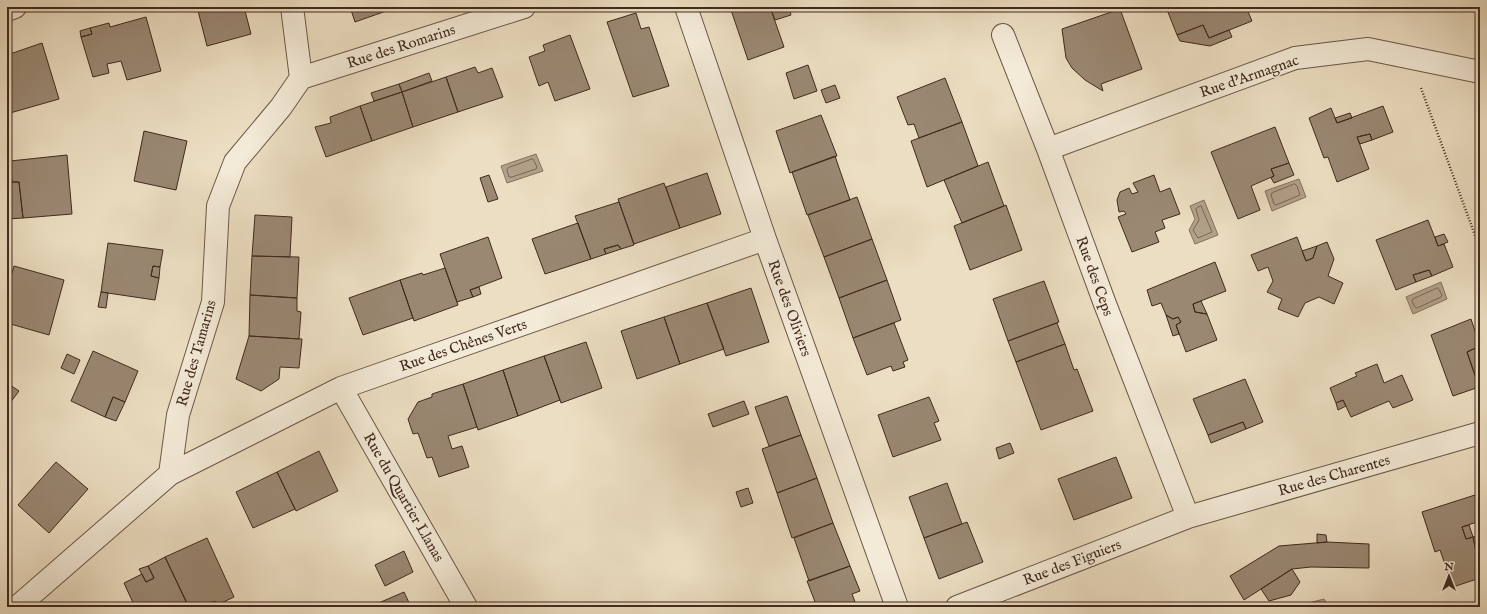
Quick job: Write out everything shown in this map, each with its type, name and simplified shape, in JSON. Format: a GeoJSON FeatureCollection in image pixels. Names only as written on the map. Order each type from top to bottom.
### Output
{"type":"FeatureCollection","features":[{"type":"Feature","properties":{"kind":"street"},"geometry":{"type":"LineString","coordinates":[[7,10],[15,7]]}},
{"type":"Feature","properties":{"kind":"street"},"geometry":{"type":"LineString","coordinates":[[292,7],[301,78]]}},
{"type":"Feature","properties":{"kind":"street","name":"Rue des Romarins"},"geometry":{"type":"LineString","coordinates":[[301,78],[524,7]]}},
{"type":"Feature","properties":{"kind":"street","name":"Rue des Oliviers"},"geometry":{"type":"LineString","coordinates":[[686,7],[765,239],[897,607]]}},
{"type":"Feature","properties":{"kind":"street","name":"Rue des Ceps"},"geometry":{"type":"LineString","coordinates":[[1003,35],[1048,149],[1104,304],[1188,517]]}},
{"type":"Feature","properties":{"kind":"street","name":"Rue d'Armagnac"},"geometry":{"type":"LineString","coordinates":[[1048,149],[1295,58],[1368,49],[1480,72]]}},
{"type":"Feature","properties":{"kind":"street","name":"Rue des Tamarins"},"geometry":{"type":"LineString","coordinates":[[170,474],[178,415],[213,302],[218,206],[235,162],[281,107],[301,78]]}},
{"type":"Feature","properties":{"kind":"street","name":"Rue des Chênes Verts"},"geometry":{"type":"LineString","coordinates":[[170,474],[341,388],[765,239]]}},
{"type":"Feature","properties":{"kind":"street","name":"Rue du Quartier Llanas"},"geometry":{"type":"LineString","coordinates":[[341,388],[466,607]]}},
{"type":"Feature","properties":{"kind":"street","name":"Rue des Charentes"},"geometry":{"type":"LineString","coordinates":[[1188,517],[1480,433]]}},
{"type":"Feature","properties":{"kind":"street"},"geometry":{"type":"LineString","coordinates":[[17,607],[170,474]]}},
{"type":"Feature","properties":{"kind":"street","name":"Rue des Figuiers"},"geometry":{"type":"LineString","coordinates":[[957,607],[1188,517]]}},
{"type":"Feature","properties":{"kind":"path"},"geometry":{"type":"LineString","coordinates":[[1410,57],[1480,249]]}},
{"type":"Feature","properties":{"kind":"water"},"geometry":{"type":"Polygon","coordinates":[[[536,154],[543,171],[507,183],[501,166],[536,154]]]}},
{"type":"Feature","properties":{"kind":"water"},"geometry":{"type":"Polygon","coordinates":[[[1299,179],[1306,197],[1272,211],[1265,191],[1299,179]]]}},
{"type":"Feature","properties":{"kind":"water"},"geometry":{"type":"Polygon","coordinates":[[[1204,200],[1218,235],[1195,244],[1189,230],[1195,219],[1190,206],[1204,200]]]}},
{"type":"Feature","properties":{"kind":"water"},"geometry":{"type":"Polygon","coordinates":[[[1441,282],[1447,299],[1413,314],[1406,297],[1441,282]]]}},
{"type":"Feature","properties":{"kind":"water"},"geometry":{"type":"Polygon","coordinates":[[[1324,599],[1329,607],[1293,607],[1324,599]]]}},
{"type":"Feature","properties":{"kind":"building"},"geometry":{"type":"Polygon","coordinates":[[[197,7],[244,7],[251,34],[207,46],[197,7]]]}},
{"type":"Feature","properties":{"kind":"building"},"geometry":{"type":"Polygon","coordinates":[[[350,7],[388,7],[389,10],[355,22],[350,7]]]}},
{"type":"Feature","properties":{"kind":"building"},"geometry":{"type":"Polygon","coordinates":[[[730,7],[770,7],[784,47],[748,60],[730,7]]]}},
{"type":"Feature","properties":{"kind":"building"},"geometry":{"type":"Polygon","coordinates":[[[770,7],[789,7],[791,15],[775,20],[770,7]]]}},
{"type":"Feature","properties":{"kind":"building"},"geometry":{"type":"Polygon","coordinates":[[[1166,7],[1246,7],[1252,21],[1209,38],[1203,25],[1177,35],[1166,7]]]}},
{"type":"Feature","properties":{"kind":"building"},"geometry":{"type":"Polygon","coordinates":[[[1300,7],[1310,7],[1301,10],[1300,7]]]}},
{"type":"Feature","properties":{"kind":"building"},"geometry":{"type":"Polygon","coordinates":[[[1120,9],[1142,69],[1101,84],[1103,91],[1085,80],[1072,68],[1066,58],[1062,29],[1120,9]]]}},
{"type":"Feature","properties":{"kind":"building"},"geometry":{"type":"Polygon","coordinates":[[[636,13],[641,29],[649,27],[669,86],[633,97],[607,22],[636,13]]]}},
{"type":"Feature","properties":{"kind":"building"},"geometry":{"type":"Polygon","coordinates":[[[146,17],[161,71],[127,80],[121,61],[107,64],[109,73],[93,77],[81,37],[92,34],[90,28],[109,23],[110,27],[146,17]]]}},
{"type":"Feature","properties":{"kind":"building"},"geometry":{"type":"Polygon","coordinates":[[[1203,25],[1209,38],[1229,30],[1232,37],[1210,46],[1180,41],[1177,35],[1203,25]]]}},
{"type":"Feature","properties":{"kind":"building"},"geometry":{"type":"Polygon","coordinates":[[[90,28],[92,34],[81,37],[80,31],[90,28]]]}},
{"type":"Feature","properties":{"kind":"building"},"geometry":{"type":"Polygon","coordinates":[[[570,35],[590,89],[555,101],[548,82],[539,86],[529,57],[545,51],[543,45],[570,35]]]}},
{"type":"Feature","properties":{"kind":"building"},"geometry":{"type":"Polygon","coordinates":[[[42,43],[59,99],[10,113],[7,105],[7,55],[42,43]]]}},
{"type":"Feature","properties":{"kind":"building"},"geometry":{"type":"Polygon","coordinates":[[[808,65],[817,91],[794,99],[786,73],[808,65]]]}},
{"type":"Feature","properties":{"kind":"building"},"geometry":{"type":"Polygon","coordinates":[[[475,67],[478,73],[492,68],[503,97],[458,112],[446,77],[475,67]]]}},
{"type":"Feature","properties":{"kind":"building"},"geometry":{"type":"Polygon","coordinates":[[[429,73],[432,81],[402,92],[399,84],[429,73]]]}},
{"type":"Feature","properties":{"kind":"building"},"geometry":{"type":"Polygon","coordinates":[[[446,77],[458,112],[413,127],[402,92],[446,77]]]}},
{"type":"Feature","properties":{"kind":"building"},"geometry":{"type":"Polygon","coordinates":[[[945,78],[962,122],[919,138],[914,124],[908,125],[897,97],[945,78]]]}},
{"type":"Feature","properties":{"kind":"building"},"geometry":{"type":"Polygon","coordinates":[[[399,84],[402,92],[374,101],[371,93],[399,84]]]}},
{"type":"Feature","properties":{"kind":"building"},"geometry":{"type":"Polygon","coordinates":[[[835,85],[840,98],[826,103],[821,90],[835,85]]]}},
{"type":"Feature","properties":{"kind":"building"},"geometry":{"type":"Polygon","coordinates":[[[402,92],[413,127],[372,141],[360,106],[402,92]]]}},
{"type":"Feature","properties":{"kind":"building"},"geometry":{"type":"Polygon","coordinates":[[[360,106],[372,141],[326,157],[315,127],[331,123],[330,117],[360,106]]]}},
{"type":"Feature","properties":{"kind":"building"},"geometry":{"type":"Polygon","coordinates":[[[1383,106],[1393,132],[1372,140],[1370,134],[1357,137],[1369,169],[1337,182],[1328,157],[1324,158],[1309,118],[1331,108],[1337,123],[1383,106]]]}},
{"type":"Feature","properties":{"kind":"building"},"geometry":{"type":"Polygon","coordinates":[[[1350,113],[1352,118],[1337,123],[1335,118],[1350,113]]]}},
{"type":"Feature","properties":{"kind":"building"},"geometry":{"type":"Polygon","coordinates":[[[821,115],[837,156],[790,173],[776,131],[821,115]]]}},
{"type":"Feature","properties":{"kind":"building"},"geometry":{"type":"Polygon","coordinates":[[[962,122],[978,166],[927,187],[911,141],[962,122]]]}},
{"type":"Feature","properties":{"kind":"building"},"geometry":{"type":"Polygon","coordinates":[[[1275,127],[1289,163],[1271,169],[1274,176],[1251,186],[1260,210],[1238,219],[1211,152],[1275,127]]]}},
{"type":"Feature","properties":{"kind":"building"},"geometry":{"type":"Polygon","coordinates":[[[144,131],[187,141],[176,190],[134,181],[144,131]]]}},
{"type":"Feature","properties":{"kind":"building"},"geometry":{"type":"Polygon","coordinates":[[[1370,134],[1372,140],[1360,144],[1357,137],[1370,134]]]}},
{"type":"Feature","properties":{"kind":"building"},"geometry":{"type":"Polygon","coordinates":[[[67,155],[72,214],[23,218],[19,182],[12,182],[10,161],[67,155]]]}},
{"type":"Feature","properties":{"kind":"building"},"geometry":{"type":"Polygon","coordinates":[[[835,156],[850,200],[807,215],[792,172],[835,156]]]}},
{"type":"Feature","properties":{"kind":"building"},"geometry":{"type":"Polygon","coordinates":[[[988,162],[1004,206],[962,223],[944,180],[988,162]]]}},
{"type":"Feature","properties":{"kind":"building"},"geometry":{"type":"Polygon","coordinates":[[[1289,163],[1294,175],[1274,183],[1271,178],[1274,176],[1271,169],[1289,163]]]}},
{"type":"Feature","properties":{"kind":"building"},"geometry":{"type":"Polygon","coordinates":[[[707,173],[721,214],[680,228],[666,187],[707,173]]]}},
{"type":"Feature","properties":{"kind":"building"},"geometry":{"type":"Polygon","coordinates":[[[489,175],[498,199],[488,202],[480,178],[489,175]]]}},
{"type":"Feature","properties":{"kind":"building"},"geometry":{"type":"Polygon","coordinates":[[[1154,175],[1160,192],[1170,188],[1180,214],[1162,220],[1165,228],[1155,232],[1159,242],[1132,252],[1118,217],[1126,214],[1124,211],[1119,212],[1117,200],[1120,192],[1129,188],[1132,194],[1138,192],[1133,183],[1154,175]]]}},
{"type":"Feature","properties":{"kind":"building"},"geometry":{"type":"Polygon","coordinates":[[[7,182],[19,182],[23,218],[7,219],[7,182]]]}},
{"type":"Feature","properties":{"kind":"building"},"geometry":{"type":"Polygon","coordinates":[[[664,183],[680,228],[634,244],[618,199],[664,183]]]}},
{"type":"Feature","properties":{"kind":"building"},"geometry":{"type":"Polygon","coordinates":[[[857,197],[872,239],[824,257],[808,215],[857,197]]]}},
{"type":"Feature","properties":{"kind":"building"},"geometry":{"type":"Polygon","coordinates":[[[619,202],[634,245],[621,249],[618,245],[604,249],[606,254],[591,259],[575,216],[619,202]]]}},
{"type":"Feature","properties":{"kind":"building"},"geometry":{"type":"Polygon","coordinates":[[[1006,205],[1022,250],[970,270],[954,226],[1006,205]]]}},
{"type":"Feature","properties":{"kind":"building"},"geometry":{"type":"Polygon","coordinates":[[[255,215],[292,217],[290,257],[252,256],[255,215]]]}},
{"type":"Feature","properties":{"kind":"building"},"geometry":{"type":"Polygon","coordinates":[[[1428,220],[1438,246],[1444,244],[1453,267],[1432,276],[1429,270],[1413,275],[1416,282],[1396,290],[1376,240],[1428,220]]]}},
{"type":"Feature","properties":{"kind":"building"},"geometry":{"type":"Polygon","coordinates":[[[578,223],[591,259],[545,274],[532,239],[578,223]]]}},
{"type":"Feature","properties":{"kind":"building"},"geometry":{"type":"Polygon","coordinates":[[[1444,234],[1448,242],[1438,246],[1435,237],[1444,234]]]}},
{"type":"Feature","properties":{"kind":"building"},"geometry":{"type":"Polygon","coordinates":[[[488,237],[502,278],[470,290],[473,297],[457,302],[440,254],[488,237]]]}},
{"type":"Feature","properties":{"kind":"building"},"geometry":{"type":"Polygon","coordinates":[[[1297,237],[1306,261],[1313,258],[1317,246],[1327,242],[1334,259],[1328,276],[1343,283],[1334,304],[1319,297],[1305,303],[1298,317],[1278,309],[1282,299],[1267,292],[1273,281],[1268,267],[1258,271],[1251,255],[1297,237]]]}},
{"type":"Feature","properties":{"kind":"building"},"geometry":{"type":"Polygon","coordinates":[[[872,239],[887,280],[839,298],[824,257],[872,239]]]}},
{"type":"Feature","properties":{"kind":"building"},"geometry":{"type":"Polygon","coordinates":[[[108,243],[163,250],[160,267],[153,266],[151,276],[159,278],[155,300],[101,292],[108,243]]]}},
{"type":"Feature","properties":{"kind":"building"},"geometry":{"type":"Polygon","coordinates":[[[618,245],[621,249],[606,254],[604,249],[618,245]]]}},
{"type":"Feature","properties":{"kind":"building"},"geometry":{"type":"Polygon","coordinates":[[[1317,246],[1313,258],[1306,261],[1302,251],[1317,246]]]}},
{"type":"Feature","properties":{"kind":"building"},"geometry":{"type":"Polygon","coordinates":[[[252,256],[299,257],[297,298],[250,295],[252,256]]]}},
{"type":"Feature","properties":{"kind":"building"},"geometry":{"type":"Polygon","coordinates":[[[1215,262],[1226,291],[1193,304],[1195,312],[1207,314],[1217,340],[1186,352],[1176,325],[1181,322],[1178,317],[1173,319],[1166,315],[1161,303],[1152,306],[1147,290],[1215,262]]]}},
{"type":"Feature","properties":{"kind":"building"},"geometry":{"type":"Polygon","coordinates":[[[14,266],[64,280],[49,335],[7,323],[7,291],[14,266]]]}},
{"type":"Feature","properties":{"kind":"building"},"geometry":{"type":"Polygon","coordinates":[[[153,266],[160,267],[159,278],[151,276],[153,266]]]}},
{"type":"Feature","properties":{"kind":"building"},"geometry":{"type":"Polygon","coordinates":[[[445,268],[458,305],[414,321],[400,280],[445,268]]]}},
{"type":"Feature","properties":{"kind":"building"},"geometry":{"type":"Polygon","coordinates":[[[1429,270],[1432,276],[1416,282],[1413,275],[1429,270]]]}},
{"type":"Feature","properties":{"kind":"building"},"geometry":{"type":"Polygon","coordinates":[[[400,280],[413,318],[363,335],[349,298],[400,280]]]}},
{"type":"Feature","properties":{"kind":"building"},"geometry":{"type":"Polygon","coordinates":[[[887,280],[901,320],[853,338],[839,298],[887,280]]]}},
{"type":"Feature","properties":{"kind":"building"},"geometry":{"type":"Polygon","coordinates":[[[1044,281],[1059,322],[1008,341],[993,299],[1044,281]]]}},
{"type":"Feature","properties":{"kind":"building"},"geometry":{"type":"Polygon","coordinates":[[[479,287],[481,294],[473,297],[470,290],[479,287]]]}},
{"type":"Feature","properties":{"kind":"building"},"geometry":{"type":"Polygon","coordinates":[[[751,288],[769,342],[726,356],[707,303],[751,288]]]}},
{"type":"Feature","properties":{"kind":"building"},"geometry":{"type":"Polygon","coordinates":[[[101,292],[108,293],[106,308],[98,307],[101,292]]]}},
{"type":"Feature","properties":{"kind":"building"},"geometry":{"type":"Polygon","coordinates":[[[250,295],[297,298],[297,311],[301,312],[299,339],[249,336],[250,295]]]}},
{"type":"Feature","properties":{"kind":"building"},"geometry":{"type":"Polygon","coordinates":[[[1201,301],[1207,314],[1195,312],[1193,304],[1201,301]]]}},
{"type":"Feature","properties":{"kind":"building"},"geometry":{"type":"Polygon","coordinates":[[[707,303],[724,349],[680,364],[664,317],[707,303]]]}},
{"type":"Feature","properties":{"kind":"building"},"geometry":{"type":"Polygon","coordinates":[[[1166,315],[1173,319],[1178,317],[1181,322],[1176,325],[1179,334],[1173,336],[1166,315]]]}},
{"type":"Feature","properties":{"kind":"building"},"geometry":{"type":"Polygon","coordinates":[[[664,317],[680,364],[637,379],[621,331],[664,317]]]}},
{"type":"Feature","properties":{"kind":"building"},"geometry":{"type":"Polygon","coordinates":[[[1471,319],[1480,346],[1467,352],[1479,387],[1453,396],[1431,335],[1471,319]]]}},
{"type":"Feature","properties":{"kind":"building"},"geometry":{"type":"Polygon","coordinates":[[[894,323],[908,360],[903,362],[905,367],[893,371],[891,366],[867,375],[853,338],[894,323]]]}},
{"type":"Feature","properties":{"kind":"building"},"geometry":{"type":"Polygon","coordinates":[[[1057,323],[1065,344],[1016,362],[1008,341],[1057,323]]]}},
{"type":"Feature","properties":{"kind":"building"},"geometry":{"type":"Polygon","coordinates":[[[249,336],[302,339],[299,368],[280,367],[279,379],[261,391],[236,379],[249,336]]]}},
{"type":"Feature","properties":{"kind":"building"},"geometry":{"type":"Polygon","coordinates":[[[586,342],[602,388],[561,403],[544,356],[586,342]]]}},
{"type":"Feature","properties":{"kind":"building"},"geometry":{"type":"Polygon","coordinates":[[[1065,344],[1074,370],[1077,369],[1093,411],[1041,430],[1016,362],[1065,344]]]}},
{"type":"Feature","properties":{"kind":"building"},"geometry":{"type":"Polygon","coordinates":[[[1480,346],[1480,353],[1476,355],[1480,367],[1479,387],[1467,352],[1480,346]]]}},
{"type":"Feature","properties":{"kind":"building"},"geometry":{"type":"Polygon","coordinates":[[[93,351],[138,371],[125,402],[113,397],[105,417],[71,401],[93,351]]]}},
{"type":"Feature","properties":{"kind":"building"},"geometry":{"type":"Polygon","coordinates":[[[67,354],[80,360],[74,374],[61,368],[67,354]]]}},
{"type":"Feature","properties":{"kind":"building"},"geometry":{"type":"Polygon","coordinates":[[[544,356],[560,400],[518,416],[503,370],[544,356]]]}},
{"type":"Feature","properties":{"kind":"building"},"geometry":{"type":"Polygon","coordinates":[[[1377,364],[1384,383],[1402,375],[1413,400],[1393,408],[1389,401],[1351,417],[1343,400],[1336,403],[1330,388],[1357,376],[1355,373],[1377,364]]]}},
{"type":"Feature","properties":{"kind":"building"},"geometry":{"type":"Polygon","coordinates":[[[503,370],[518,416],[478,430],[463,384],[503,370]]]}},
{"type":"Feature","properties":{"kind":"building"},"geometry":{"type":"Polygon","coordinates":[[[1245,379],[1263,422],[1246,429],[1243,422],[1208,435],[1193,399],[1245,379]]]}},
{"type":"Feature","properties":{"kind":"building"},"geometry":{"type":"Polygon","coordinates":[[[7,383],[19,391],[7,407],[7,383]]]}},
{"type":"Feature","properties":{"kind":"building"},"geometry":{"type":"Polygon","coordinates":[[[463,384],[477,427],[448,436],[452,449],[462,446],[469,467],[439,477],[432,457],[427,458],[418,433],[413,434],[408,419],[418,402],[432,397],[432,394],[463,384]]]}},
{"type":"Feature","properties":{"kind":"building"},"geometry":{"type":"Polygon","coordinates":[[[787,396],[801,435],[769,446],[755,407],[787,396]]]}},
{"type":"Feature","properties":{"kind":"building"},"geometry":{"type":"Polygon","coordinates":[[[113,397],[125,402],[116,421],[105,417],[113,397]]]}},
{"type":"Feature","properties":{"kind":"building"},"geometry":{"type":"Polygon","coordinates":[[[929,397],[939,421],[934,423],[941,440],[893,457],[878,415],[929,397]]]}},
{"type":"Feature","properties":{"kind":"building"},"geometry":{"type":"Polygon","coordinates":[[[1343,400],[1346,406],[1338,410],[1336,403],[1343,400]]]}},
{"type":"Feature","properties":{"kind":"building"},"geometry":{"type":"Polygon","coordinates":[[[744,401],[749,414],[713,427],[708,414],[744,401]]]}},
{"type":"Feature","properties":{"kind":"building"},"geometry":{"type":"Polygon","coordinates":[[[1243,422],[1246,429],[1211,443],[1208,435],[1243,422]]]}},
{"type":"Feature","properties":{"kind":"building"},"geometry":{"type":"Polygon","coordinates":[[[801,435],[817,478],[777,493],[762,449],[801,435]]]}},
{"type":"Feature","properties":{"kind":"building"},"geometry":{"type":"Polygon","coordinates":[[[1010,443],[1014,453],[999,459],[996,448],[1010,443]]]}},
{"type":"Feature","properties":{"kind":"building"},"geometry":{"type":"Polygon","coordinates":[[[319,451],[338,491],[296,511],[277,472],[319,451]]]}},
{"type":"Feature","properties":{"kind":"building"},"geometry":{"type":"Polygon","coordinates":[[[1116,457],[1132,498],[1074,520],[1058,479],[1116,457]]]}},
{"type":"Feature","properties":{"kind":"building"},"geometry":{"type":"Polygon","coordinates":[[[56,462],[88,489],[49,533],[18,505],[56,462]]]}},
{"type":"Feature","properties":{"kind":"building"},"geometry":{"type":"Polygon","coordinates":[[[277,472],[295,509],[253,528],[236,492],[277,472]]]}},
{"type":"Feature","properties":{"kind":"building"},"geometry":{"type":"Polygon","coordinates":[[[817,478],[833,523],[792,538],[777,493],[817,478]]]}},
{"type":"Feature","properties":{"kind":"building"},"geometry":{"type":"Polygon","coordinates":[[[947,483],[962,524],[924,538],[909,497],[947,483]]]}},
{"type":"Feature","properties":{"kind":"building"},"geometry":{"type":"Polygon","coordinates":[[[748,488],[753,503],[741,507],[736,492],[748,488]]]}},
{"type":"Feature","properties":{"kind":"building"},"geometry":{"type":"Polygon","coordinates":[[[1475,495],[1480,510],[1480,521],[1462,527],[1466,539],[1473,537],[1476,551],[1480,549],[1480,578],[1453,587],[1440,550],[1435,552],[1422,512],[1475,495]]]}},
{"type":"Feature","properties":{"kind":"building"},"geometry":{"type":"Polygon","coordinates":[[[967,522],[983,562],[939,579],[924,538],[967,522]]]}},
{"type":"Feature","properties":{"kind":"building"},"geometry":{"type":"Polygon","coordinates":[[[833,523],[850,566],[809,581],[794,538],[833,523]]]}},
{"type":"Feature","properties":{"kind":"building"},"geometry":{"type":"Polygon","coordinates":[[[1469,525],[1473,537],[1466,539],[1462,527],[1469,525]]]}},
{"type":"Feature","properties":{"kind":"building"},"geometry":{"type":"Polygon","coordinates":[[[1317,534],[1326,535],[1327,542],[1317,543],[1317,534]]]}},
{"type":"Feature","properties":{"kind":"building"},"geometry":{"type":"Polygon","coordinates":[[[1479,535],[1480,549],[1476,551],[1473,537],[1479,535]]]}},
{"type":"Feature","properties":{"kind":"building"},"geometry":{"type":"Polygon","coordinates":[[[207,538],[234,597],[217,605],[215,601],[202,607],[189,607],[165,557],[207,538]]]}},
{"type":"Feature","properties":{"kind":"building"},"geometry":{"type":"Polygon","coordinates":[[[1327,542],[1369,544],[1369,568],[1311,567],[1292,569],[1244,600],[1230,576],[1279,546],[1327,542]]]}},
{"type":"Feature","properties":{"kind":"building"},"geometry":{"type":"Polygon","coordinates":[[[404,551],[413,572],[385,586],[375,565],[404,551]]]}},
{"type":"Feature","properties":{"kind":"building"},"geometry":{"type":"Polygon","coordinates":[[[165,557],[188,606],[135,607],[124,583],[142,574],[146,582],[154,578],[148,566],[165,557]]]}},
{"type":"Feature","properties":{"kind":"building"},"geometry":{"type":"Polygon","coordinates":[[[148,566],[154,578],[146,582],[139,569],[148,566]]]}},
{"type":"Feature","properties":{"kind":"building"},"geometry":{"type":"Polygon","coordinates":[[[850,566],[860,591],[852,594],[857,607],[817,607],[807,581],[850,566]]]}},
{"type":"Feature","properties":{"kind":"building"},"geometry":{"type":"Polygon","coordinates":[[[1292,569],[1300,582],[1291,595],[1269,601],[1261,589],[1292,569]]]}},
{"type":"Feature","properties":{"kind":"building"},"geometry":{"type":"Polygon","coordinates":[[[404,592],[411,607],[375,607],[374,605],[404,592]]]}}]}
